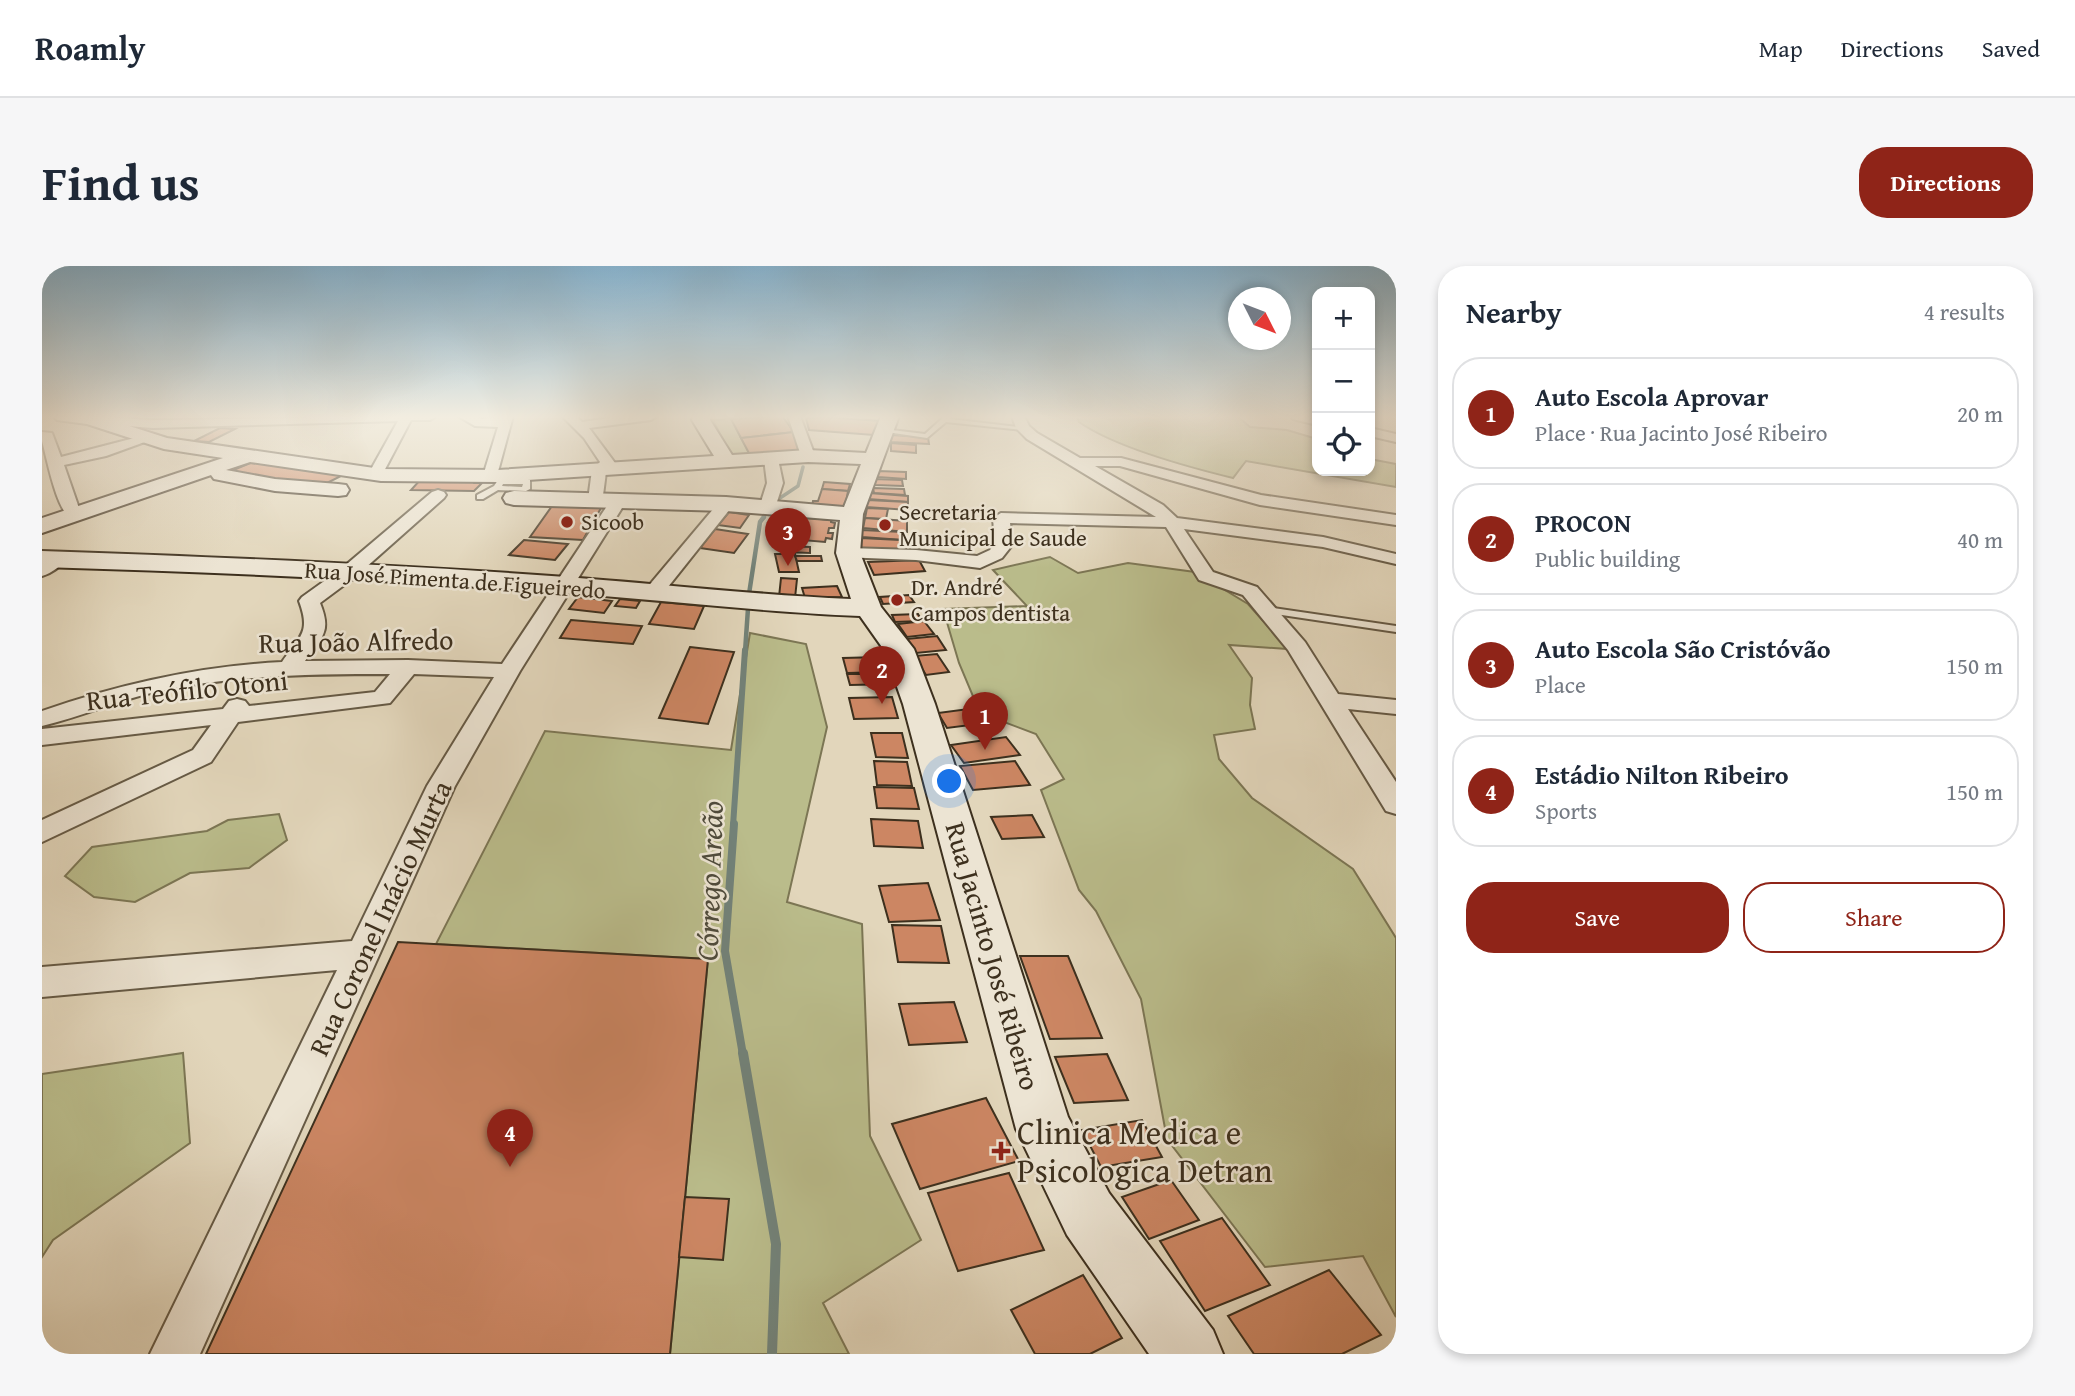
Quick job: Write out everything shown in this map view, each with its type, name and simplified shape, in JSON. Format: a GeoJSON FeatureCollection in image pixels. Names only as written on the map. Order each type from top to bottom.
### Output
{"type":"FeatureCollection","features":[{"type":"Feature","properties":{"kind":"street"},"geometry":{"type":"LineString","coordinates":[[58,467],[66,501],[73,514]]}},
{"type":"Feature","properties":{"kind":"street"},"geometry":{"type":"LineString","coordinates":[[42,526],[219,467]]}},
{"type":"Feature","properties":{"kind":"street"},"geometry":{"type":"LineString","coordinates":[[304,467],[438,495],[493,484],[599,470],[651,467]]}},
{"type":"Feature","properties":{"kind":"street"},"geometry":{"type":"LineString","coordinates":[[379,483],[386,467]]}},
{"type":"Feature","properties":{"kind":"street"},"geometry":{"type":"LineString","coordinates":[[493,484],[496,467]]}},
{"type":"Feature","properties":{"kind":"street"},"geometry":{"type":"LineString","coordinates":[[596,500],[599,470],[603,467]]}},
{"type":"Feature","properties":{"kind":"street"},"geometry":{"type":"LineString","coordinates":[[771,508],[775,483],[772,467]]}},
{"type":"Feature","properties":{"kind":"street"},"geometry":{"type":"LineString","coordinates":[[850,534],[872,467]]}},
{"type":"Feature","properties":{"kind":"street"},"geometry":{"type":"LineString","coordinates":[[1085,467],[1157,508],[1171,522],[1206,576],[1250,591],[1297,647],[1396,804]]}},
{"type":"Feature","properties":{"kind":"street"},"geometry":{"type":"LineString","coordinates":[[1138,467],[1260,500],[1396,520]]}},
{"type":"Feature","properties":{"kind":"street"},"geometry":{"type":"LineString","coordinates":[[205,472],[275,485],[379,483],[398,476],[493,484],[596,500],[771,508],[916,555],[980,562],[996,554],[1004,544],[1001,519],[1171,522],[1324,542],[1395,558]]}},
{"type":"Feature","properties":{"kind":"street"},"geometry":{"type":"LineString","coordinates":[[291,666],[314,632],[317,621],[309,601],[348,573],[438,495]]}},
{"type":"Feature","properties":{"kind":"street","name":"Rua Coronel Inácio Murta"},"geometry":{"type":"LineString","coordinates":[[175,1354],[441,786],[509,671],[619,500]]}},
{"type":"Feature","properties":{"kind":"street"},"geometry":{"type":"LineString","coordinates":[[653,593],[726,504]]}},
{"type":"Feature","properties":{"kind":"street","name":"Rua Jacinto José Ribeiro"},"geometry":{"type":"LineString","coordinates":[[850,534],[868,608],[899,649],[919,705],[1044,1129],[1088,1214],[1189,1354]]}},
{"type":"Feature","properties":{"kind":"street","name":"Rua José Pimenta de Figueiredo"},"geometry":{"type":"LineString","coordinates":[[48,562],[348,573],[566,585],[753,603],[868,608]]}},
{"type":"Feature","properties":{"kind":"street","name":"Rua João Alfredo"},"geometry":{"type":"LineString","coordinates":[[42,719],[162,682],[291,666],[509,671]]}},
{"type":"Feature","properties":{"kind":"street","name":"Rua Teófilo Otoni"},"geometry":{"type":"LineString","coordinates":[[42,737],[382,698],[408,667]]}},
{"type":"Feature","properties":{"kind":"street"},"geometry":{"type":"LineString","coordinates":[[42,832],[202,756],[233,714],[256,671]]}},
{"type":"Feature","properties":{"kind":"street"},"geometry":{"type":"LineString","coordinates":[[1330,700],[1396,707]]}},
{"type":"Feature","properties":{"kind":"street"},"geometry":{"type":"LineString","coordinates":[[42,982],[362,954]]}},
{"type":"Feature","properties":{"kind":"lane"},"geometry":{"type":"LineString","coordinates":[[1266,610],[1396,629]]}},
{"type":"Feature","properties":{"kind":"green space"},"geometry":{"type":"Polygon","coordinates":[[[1192,467],[1242,467],[1233,478],[1192,467]]]}},
{"type":"Feature","properties":{"kind":"green space"},"geometry":{"type":"Polygon","coordinates":[[[1279,467],[1312,467],[1312,472],[1279,467]]]}},
{"type":"Feature","properties":{"kind":"green space"},"geometry":{"type":"Polygon","coordinates":[[[1375,467],[1396,467],[1396,487],[1333,476],[1375,476],[1375,467]]]}},
{"type":"Feature","properties":{"kind":"green space"},"geometry":{"type":"Polygon","coordinates":[[[1050,557],[1078,573],[1128,563],[1195,572],[1248,604],[1288,649],[1229,645],[1252,678],[1250,705],[1255,729],[1214,735],[1219,759],[1252,798],[1353,869],[1396,938],[1396,1317],[1363,1256],[1265,1267],[1167,1139],[1141,999],[1096,911],[1079,890],[1041,790],[1064,779],[1036,734],[980,713],[959,663],[943,609],[1027,606],[993,570],[1050,557]]]}},
{"type":"Feature","properties":{"kind":"green space"},"geometry":{"type":"Polygon","coordinates":[[[750,633],[806,644],[827,727],[787,902],[862,924],[870,1136],[921,1240],[823,1303],[849,1354],[670,1354],[708,959],[436,944],[545,731],[731,750],[750,633]]]}},
{"type":"Feature","properties":{"kind":"green space"},"geometry":{"type":"Polygon","coordinates":[[[279,814],[287,840],[249,868],[190,873],[135,902],[94,897],[65,876],[92,847],[207,831],[228,820],[279,814]]]}},
{"type":"Feature","properties":{"kind":"green space"},"geometry":{"type":"Polygon","coordinates":[[[183,1053],[190,1143],[53,1240],[42,1257],[42,1074],[183,1053]]]}},
{"type":"Feature","properties":{"kind":"building"},"geometry":{"type":"Polygon","coordinates":[[[241,467],[308,467],[347,473],[325,484],[310,485],[231,471],[241,467]]]}},
{"type":"Feature","properties":{"kind":"building"},"geometry":{"type":"Polygon","coordinates":[[[878,471],[906,472],[906,479],[878,477],[878,471]]]}},
{"type":"Feature","properties":{"kind":"building"},"geometry":{"type":"Polygon","coordinates":[[[421,479],[478,480],[475,483],[482,483],[474,491],[411,490],[421,479]]]}},
{"type":"Feature","properties":{"kind":"building"},"geometry":{"type":"Polygon","coordinates":[[[874,479],[902,480],[903,486],[875,485],[874,479]]]}},
{"type":"Feature","properties":{"kind":"building"},"geometry":{"type":"Polygon","coordinates":[[[824,482],[850,484],[848,491],[822,489],[824,482]]]}},
{"type":"Feature","properties":{"kind":"building"},"geometry":{"type":"Polygon","coordinates":[[[873,488],[904,489],[905,495],[874,493],[873,488]]]}},
{"type":"Feature","properties":{"kind":"building"},"geometry":{"type":"Polygon","coordinates":[[[822,489],[848,491],[845,509],[812,507],[813,501],[818,501],[822,489]]]}},
{"type":"Feature","properties":{"kind":"building"},"geometry":{"type":"Polygon","coordinates":[[[869,493],[908,496],[908,502],[868,499],[869,493]]]}},
{"type":"Feature","properties":{"kind":"building"},"geometry":{"type":"Polygon","coordinates":[[[867,500],[908,502],[908,510],[866,507],[867,500]]]}},
{"type":"Feature","properties":{"kind":"building","name":"Sicoob"},"geometry":{"type":"Polygon","coordinates":[[[552,506],[601,508],[583,540],[530,537],[552,506]]]}},
{"type":"Feature","properties":{"kind":"building"},"geometry":{"type":"Polygon","coordinates":[[[867,508],[888,509],[886,519],[865,518],[867,508]]]}},
{"type":"Feature","properties":{"kind":"building"},"geometry":{"type":"Polygon","coordinates":[[[729,512],[749,515],[740,528],[718,525],[729,512]]]}},
{"type":"Feature","properties":{"kind":"building"},"geometry":{"type":"Polygon","coordinates":[[[798,517],[831,520],[835,523],[828,533],[833,533],[832,539],[826,538],[825,542],[790,539],[792,535],[787,535],[789,529],[794,529],[793,519],[798,517]]]}},
{"type":"Feature","properties":{"kind":"building","name":"Secretaria Municipal de Saude"},"geometry":{"type":"Polygon","coordinates":[[[865,518],[907,521],[907,532],[863,528],[865,518]]]}},
{"type":"Feature","properties":{"kind":"building"},"geometry":{"type":"Polygon","coordinates":[[[715,529],[748,534],[734,553],[700,548],[715,529]]]}},
{"type":"Feature","properties":{"kind":"building"},"geometry":{"type":"Polygon","coordinates":[[[862,530],[903,532],[903,540],[862,537],[862,530]]]}},
{"type":"Feature","properties":{"kind":"building"},"geometry":{"type":"Polygon","coordinates":[[[861,538],[900,540],[901,550],[861,548],[861,538]]]}},
{"type":"Feature","properties":{"kind":"building"},"geometry":{"type":"Polygon","coordinates":[[[524,540],[568,544],[555,560],[509,555],[524,540]]]}},
{"type":"Feature","properties":{"kind":"building"},"geometry":{"type":"Polygon","coordinates":[[[787,546],[810,547],[810,553],[786,552],[787,546]]]}},
{"type":"Feature","properties":{"kind":"building"},"geometry":{"type":"Polygon","coordinates":[[[775,554],[795,554],[799,572],[779,572],[775,554]]]}},
{"type":"Feature","properties":{"kind":"building"},"geometry":{"type":"Polygon","coordinates":[[[795,556],[821,556],[822,561],[797,561],[795,556]]]}},
{"type":"Feature","properties":{"kind":"building"},"geometry":{"type":"Polygon","coordinates":[[[919,560],[925,571],[874,575],[868,562],[919,560]]]}},
{"type":"Feature","properties":{"kind":"building"},"geometry":{"type":"Polygon","coordinates":[[[781,578],[797,579],[795,598],[779,597],[781,578]]]}},
{"type":"Feature","properties":{"kind":"building"},"geometry":{"type":"Polygon","coordinates":[[[837,586],[842,597],[805,598],[802,588],[837,586]]]}},
{"type":"Feature","properties":{"kind":"building","name":"Dr. André Campos dentista"},"geometry":{"type":"Polygon","coordinates":[[[909,595],[914,602],[883,604],[880,597],[909,595]]]}},
{"type":"Feature","properties":{"kind":"building"},"geometry":{"type":"Polygon","coordinates":[[[578,597],[612,601],[604,613],[569,609],[578,597]]]}},
{"type":"Feature","properties":{"kind":"building"},"geometry":{"type":"Polygon","coordinates":[[[620,599],[640,601],[636,608],[615,606],[620,599]]]}},
{"type":"Feature","properties":{"kind":"building"},"geometry":{"type":"Polygon","coordinates":[[[661,602],[704,606],[694,629],[649,624],[661,602]]]}},
{"type":"Feature","properties":{"kind":"building"},"geometry":{"type":"Polygon","coordinates":[[[918,614],[922,621],[895,622],[892,615],[918,614]]]}},
{"type":"Feature","properties":{"kind":"building"},"geometry":{"type":"Polygon","coordinates":[[[571,620],[642,626],[633,644],[560,638],[571,620]]]}},
{"type":"Feature","properties":{"kind":"building"},"geometry":{"type":"Polygon","coordinates":[[[924,621],[934,634],[907,637],[898,624],[924,621]]]}},
{"type":"Feature","properties":{"kind":"building"},"geometry":{"type":"Polygon","coordinates":[[[937,636],[946,650],[916,653],[906,639],[937,636]]]}},
{"type":"Feature","properties":{"kind":"building"},"geometry":{"type":"Polygon","coordinates":[[[690,647],[734,652],[708,724],[659,718],[690,647]]]}},
{"type":"Feature","properties":{"kind":"building"},"geometry":{"type":"Polygon","coordinates":[[[937,654],[949,672],[926,675],[914,656],[937,654]]]}},
{"type":"Feature","properties":{"kind":"building"},"geometry":{"type":"Polygon","coordinates":[[[881,657],[886,672],[847,673],[843,658],[881,657]]]}},
{"type":"Feature","properties":{"kind":"building"},"geometry":{"type":"Polygon","coordinates":[[[847,674],[890,674],[893,684],[850,685],[847,674]]]}},
{"type":"Feature","properties":{"kind":"building"},"geometry":{"type":"Polygon","coordinates":[[[892,697],[898,718],[854,719],[849,698],[892,697]]]}},
{"type":"Feature","properties":{"kind":"building"},"geometry":{"type":"Polygon","coordinates":[[[976,708],[986,723],[947,728],[938,713],[976,708]]]}},
{"type":"Feature","properties":{"kind":"building"},"geometry":{"type":"Polygon","coordinates":[[[871,733],[902,733],[908,758],[876,757],[871,733]]]}},
{"type":"Feature","properties":{"kind":"building"},"geometry":{"type":"Polygon","coordinates":[[[1006,737],[1020,755],[964,763],[951,745],[1006,737]]]}},
{"type":"Feature","properties":{"kind":"building"},"geometry":{"type":"Polygon","coordinates":[[[874,761],[907,762],[912,786],[877,785],[874,761]]]}},
{"type":"Feature","properties":{"kind":"building"},"geometry":{"type":"Polygon","coordinates":[[[1015,761],[1030,785],[973,790],[960,766],[1015,761]]]}},
{"type":"Feature","properties":{"kind":"building"},"geometry":{"type":"Polygon","coordinates":[[[874,787],[914,788],[919,809],[877,808],[874,787]]]}},
{"type":"Feature","properties":{"kind":"building"},"geometry":{"type":"Polygon","coordinates":[[[1032,815],[1044,837],[1002,839],[991,817],[1032,815]]]}},
{"type":"Feature","properties":{"kind":"building"},"geometry":{"type":"Polygon","coordinates":[[[871,819],[918,821],[923,848],[874,846],[871,819]]]}},
{"type":"Feature","properties":{"kind":"building"},"geometry":{"type":"Polygon","coordinates":[[[928,883],[940,920],[889,922],[879,886],[928,883]]]}},
{"type":"Feature","properties":{"kind":"building"},"geometry":{"type":"Polygon","coordinates":[[[892,925],[941,926],[949,963],[898,962],[892,925]]]}},
{"type":"Feature","properties":{"kind":"building"},"geometry":{"type":"Polygon","coordinates":[[[398,942],[708,959],[670,1354],[206,1354],[398,942]]]}},
{"type":"Feature","properties":{"kind":"building"},"geometry":{"type":"Polygon","coordinates":[[[1020,956],[1068,956],[1102,1038],[1050,1039],[1020,956]]]}},
{"type":"Feature","properties":{"kind":"building"},"geometry":{"type":"Polygon","coordinates":[[[954,1002],[967,1042],[909,1045],[899,1004],[954,1002]]]}},
{"type":"Feature","properties":{"kind":"building"},"geometry":{"type":"Polygon","coordinates":[[[1107,1054],[1128,1100],[1074,1103],[1055,1057],[1107,1054]]]}},
{"type":"Feature","properties":{"kind":"building"},"geometry":{"type":"Polygon","coordinates":[[[986,1098],[1019,1161],[920,1189],[892,1124],[986,1098]]]}},
{"type":"Feature","properties":{"kind":"building"},"geometry":{"type":"Polygon","coordinates":[[[1142,1120],[1162,1157],[1101,1167],[1082,1130],[1142,1120]]]}},
{"type":"Feature","properties":{"kind":"building"},"geometry":{"type":"Polygon","coordinates":[[[1009,1173],[1044,1250],[958,1271],[928,1193],[1009,1173]]]}},
{"type":"Feature","properties":{"kind":"building"},"geometry":{"type":"Polygon","coordinates":[[[1171,1180],[1199,1220],[1149,1239],[1122,1197],[1171,1180]]]}},
{"type":"Feature","properties":{"kind":"building"},"geometry":{"type":"Polygon","coordinates":[[[685,1197],[729,1199],[723,1260],[679,1257],[685,1197]]]}},
{"type":"Feature","properties":{"kind":"building"},"geometry":{"type":"Polygon","coordinates":[[[1222,1218],[1270,1285],[1205,1311],[1160,1241],[1222,1218]]]}},
{"type":"Feature","properties":{"kind":"building"},"geometry":{"type":"Polygon","coordinates":[[[1329,1270],[1381,1335],[1342,1354],[1254,1354],[1228,1316],[1329,1270]]]}},
{"type":"Feature","properties":{"kind":"building"},"geometry":{"type":"Polygon","coordinates":[[[1083,1275],[1122,1338],[1090,1354],[1035,1354],[1011,1310],[1083,1275]]]}},
{"type":"Feature","properties":{"kind":"waterway","name":"Córrego Areão"},"geometry":{"type":"LineString","coordinates":[[762,519],[774,502],[798,486],[803,467]]}},
{"type":"Feature","properties":{"kind":"waterway","name":"Córrego Areão"},"geometry":{"type":"LineString","coordinates":[[745,652],[749,594],[760,522],[764,517]]}},
{"type":"Feature","properties":{"kind":"waterway","name":"Córrego Areão"},"geometry":{"type":"LineString","coordinates":[[733,826],[745,650]]}},
{"type":"Feature","properties":{"kind":"waterway","name":"Córrego Areão"},"geometry":{"type":"LineString","coordinates":[[734,824],[725,951],[743,1055]]}},
{"type":"Feature","properties":{"kind":"waterway","name":"Córrego Areão"},"geometry":{"type":"LineString","coordinates":[[743,1053],[776,1244],[772,1354]]}},
{"type":"Feature","properties":{"kind":"place","name":"Sicoob"},"geometry":{"type":"Point","coordinates":[567,522]}},
{"type":"Feature","properties":{"kind":"place","name":"Secretaria Municipal de Saude"},"geometry":{"type":"Point","coordinates":[885,525]}},
{"type":"Feature","properties":{"kind":"place","name":"Auto Escola São Cristóvão"},"geometry":{"type":"Point","coordinates":[788,566]}},
{"type":"Feature","properties":{"kind":"place","name":"Dr. André Campos dentista"},"geometry":{"type":"Point","coordinates":[897,600]}},
{"type":"Feature","properties":{"kind":"place","name":"PROCON"},"geometry":{"type":"Point","coordinates":[882,704]}},
{"type":"Feature","properties":{"kind":"place","name":"Auto Escola Aprovar"},"geometry":{"type":"Point","coordinates":[985,750]}},
{"type":"Feature","properties":{"kind":"place","name":"Clinica Medica e Psicologica Detran"},"geometry":{"type":"Point","coordinates":[1001,1151]}},
{"type":"Feature","properties":{"kind":"place","name":"Estádio Nilton Ribeiro"},"geometry":{"type":"Point","coordinates":[510,1167]}}]}
